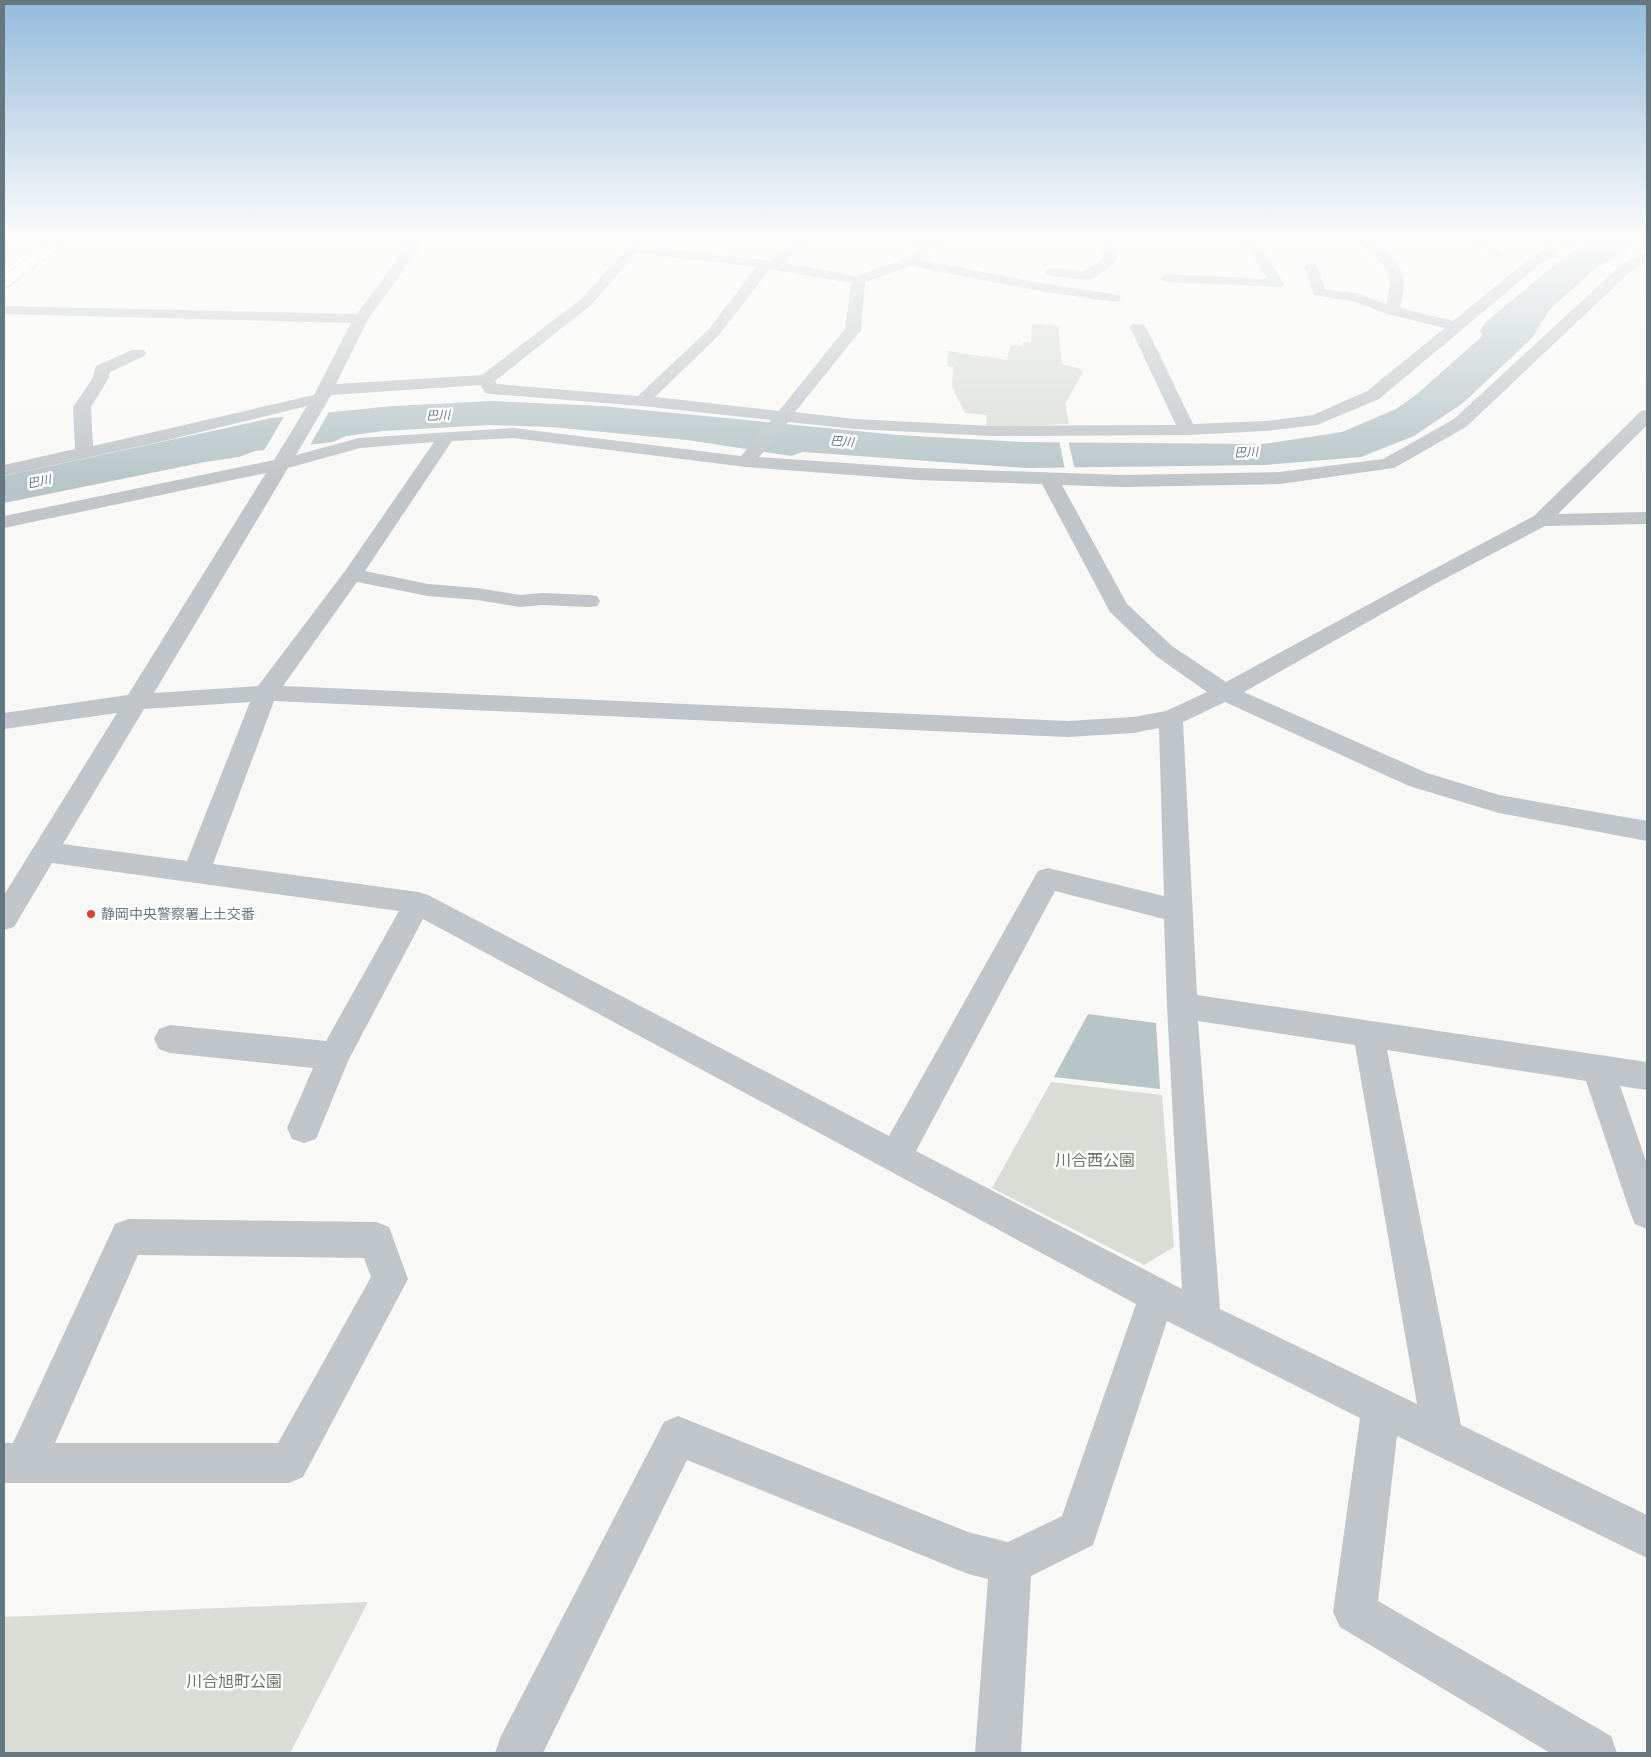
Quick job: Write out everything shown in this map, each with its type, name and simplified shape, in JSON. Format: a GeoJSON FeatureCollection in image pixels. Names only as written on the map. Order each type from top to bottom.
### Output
{"type":"FeatureCollection","features":[{"type":"Feature","properties":{"kind":"street"},"geometry":{"type":"LineString","coordinates":[[4,919],[321,398],[360,321]]}},
{"type":"Feature","properties":{"kind":"street"},"geometry":{"type":"LineString","coordinates":[[4,470],[168,435],[321,398],[486,380],[562,321]]}},
{"type":"Feature","properties":{"kind":"street"},"geometry":{"type":"LineString","coordinates":[[642,402],[723,321]]}},
{"type":"Feature","properties":{"kind":"street"},"geometry":{"type":"LineString","coordinates":[[748,459],[853,330],[854,321]]}},
{"type":"Feature","properties":{"kind":"street"},"geometry":{"type":"LineString","coordinates":[[1435,321],[1456,326]]}},
{"type":"Feature","properties":{"kind":"street"},"geometry":{"type":"LineString","coordinates":[[486,380],[491,388],[855,424],[992,430],[1187,430],[1265,426],[1317,420],[1373,395],[1462,321]]}},
{"type":"Feature","properties":{"kind":"street"},"geometry":{"type":"LineString","coordinates":[[4,522],[359,443],[513,433],[748,459],[918,474],[1123,481],[1280,478],[1388,464],[1460,423],[1569,321]]}},
{"type":"Feature","properties":{"kind":"street"},"geometry":{"type":"LineString","coordinates":[[1138,327],[1187,430]]}},
{"type":"Feature","properties":{"kind":"street"},"geometry":{"type":"LineString","coordinates":[[84,453],[82,407],[100,379],[102,369],[138,353]]}},
{"type":"Feature","properties":{"kind":"street"},"geometry":{"type":"LineString","coordinates":[[4,721],[136,702],[265,693],[342,694],[1068,729],[1134,725],[1171,718],[1225,693],[1541,520],[1647,415]]}},
{"type":"Feature","properties":{"kind":"street"},"geometry":{"type":"LineString","coordinates":[[196,873],[265,693],[352,575],[447,436]]}},
{"type":"Feature","properties":{"kind":"street"},"geometry":{"type":"LineString","coordinates":[[1049,479],[1118,607],[1164,651],[1225,693],[1418,780],[1499,804],[1647,831]]}},
{"type":"Feature","properties":{"kind":"street"},"geometry":{"type":"LineString","coordinates":[[1541,520],[1647,518]]}},
{"type":"Feature","properties":{"kind":"street"},"geometry":{"type":"LineString","coordinates":[[352,575],[428,590],[477,594],[520,601],[542,599],[589,601]]}},
{"type":"Feature","properties":{"kind":"street"},"geometry":{"type":"LineString","coordinates":[[1171,718],[1182,1006],[1202,1320]]}},
{"type":"Feature","properties":{"kind":"street"},"geometry":{"type":"LineString","coordinates":[[45,852],[418,903],[1202,1320],[1647,1537]]}},
{"type":"Feature","properties":{"kind":"street"},"geometry":{"type":"LineString","coordinates":[[895,1157],[1048,879],[1178,911]]}},
{"type":"Feature","properties":{"kind":"street"},"geometry":{"type":"LineString","coordinates":[[304,1128],[334,1056],[418,903]]}},
{"type":"Feature","properties":{"kind":"street"},"geometry":{"type":"LineString","coordinates":[[1182,1006],[1647,1076]]}},
{"type":"Feature","properties":{"kind":"street"},"geometry":{"type":"LineString","coordinates":[[1368,1034],[1443,1437]]}},
{"type":"Feature","properties":{"kind":"street"},"geometry":{"type":"LineString","coordinates":[[170,1039],[334,1056]]}},
{"type":"Feature","properties":{"kind":"street"},"geometry":{"type":"LineString","coordinates":[[1598,1070],[1647,1212]]}},
{"type":"Feature","properties":{"kind":"street"},"geometry":{"type":"LineString","coordinates":[[128,1237],[376,1240],[390,1279],[289,1463],[15,1463],[128,1237]]}},
{"type":"Feature","properties":{"kind":"street"},"geometry":{"type":"LineString","coordinates":[[518,1753],[678,1436],[968,1553],[1010,1564],[1078,1530],[1158,1296]]}},
{"type":"Feature","properties":{"kind":"street"},"geometry":{"type":"LineString","coordinates":[[1381,1408],[1354,1612],[1594,1753]]}},
{"type":"Feature","properties":{"kind":"street"},"geometry":{"type":"LineString","coordinates":[[998,1753],[1010,1564]]}},
{"type":"Feature","properties":{"kind":"green space"},"geometry":{"type":"Polygon","coordinates":[[[1032,324],[1058,326],[1062,364],[1080,369],[1083,372],[1065,404],[1069,424],[986,427],[987,415],[965,413],[952,387],[953,367],[947,366],[948,351],[1007,360],[1011,345],[1023,346],[1023,342],[1031,343],[1032,324]]]}},
{"type":"Feature","properties":{"kind":"green space","name":"川合西公園"},"geometry":{"type":"Polygon","coordinates":[[[1051,1082],[1162,1095],[1174,1247],[1144,1265],[992,1188],[1051,1082]]]}},
{"type":"Feature","properties":{"kind":"green space","name":"川合旭町公園"},"geometry":{"type":"Polygon","coordinates":[[[368,1602],[290,1753],[4,1753],[4,1617],[368,1602]]]}},
{"type":"Feature","properties":{"kind":"water"},"geometry":{"type":"Polygon","coordinates":[[[1499,321],[1543,321],[1532,338],[1463,403],[1414,436],[1361,457],[1265,465],[1026,468],[803,452],[791,456],[687,440],[551,427],[490,425],[383,431],[346,436],[333,442],[255,451],[239,457],[205,462],[4,503],[4,476],[272,418],[393,406],[491,401],[602,406],[898,435],[1021,442],[1263,444],[1342,432],[1396,409],[1417,394],[1499,321]]]}},
{"type":"Feature","properties":{"kind":"water"},"geometry":{"type":"Polygon","coordinates":[[[1088,1014],[1156,1023],[1160,1089],[1054,1077],[1088,1014]]]}},
{"type":"Feature","properties":{"kind":"pier"},"geometry":{"type":"Polygon","coordinates":[[[330,410],[309,447],[263,452],[285,415],[330,410]]]}},
{"type":"Feature","properties":{"kind":"pier"},"geometry":{"type":"Polygon","coordinates":[[[1059,440],[1068,440],[1075,470],[1065,470],[1059,440]]]}},
{"type":"Feature","properties":{"kind":"waterway","name":"巴川"},"geometry":{"type":"LineString","coordinates":[[1501,331],[1513,321]]}},
{"type":"Feature","properties":{"kind":"place","name":"静岡中央警察署上土交番"},"geometry":{"type":"Point","coordinates":[91,914]}}]}
